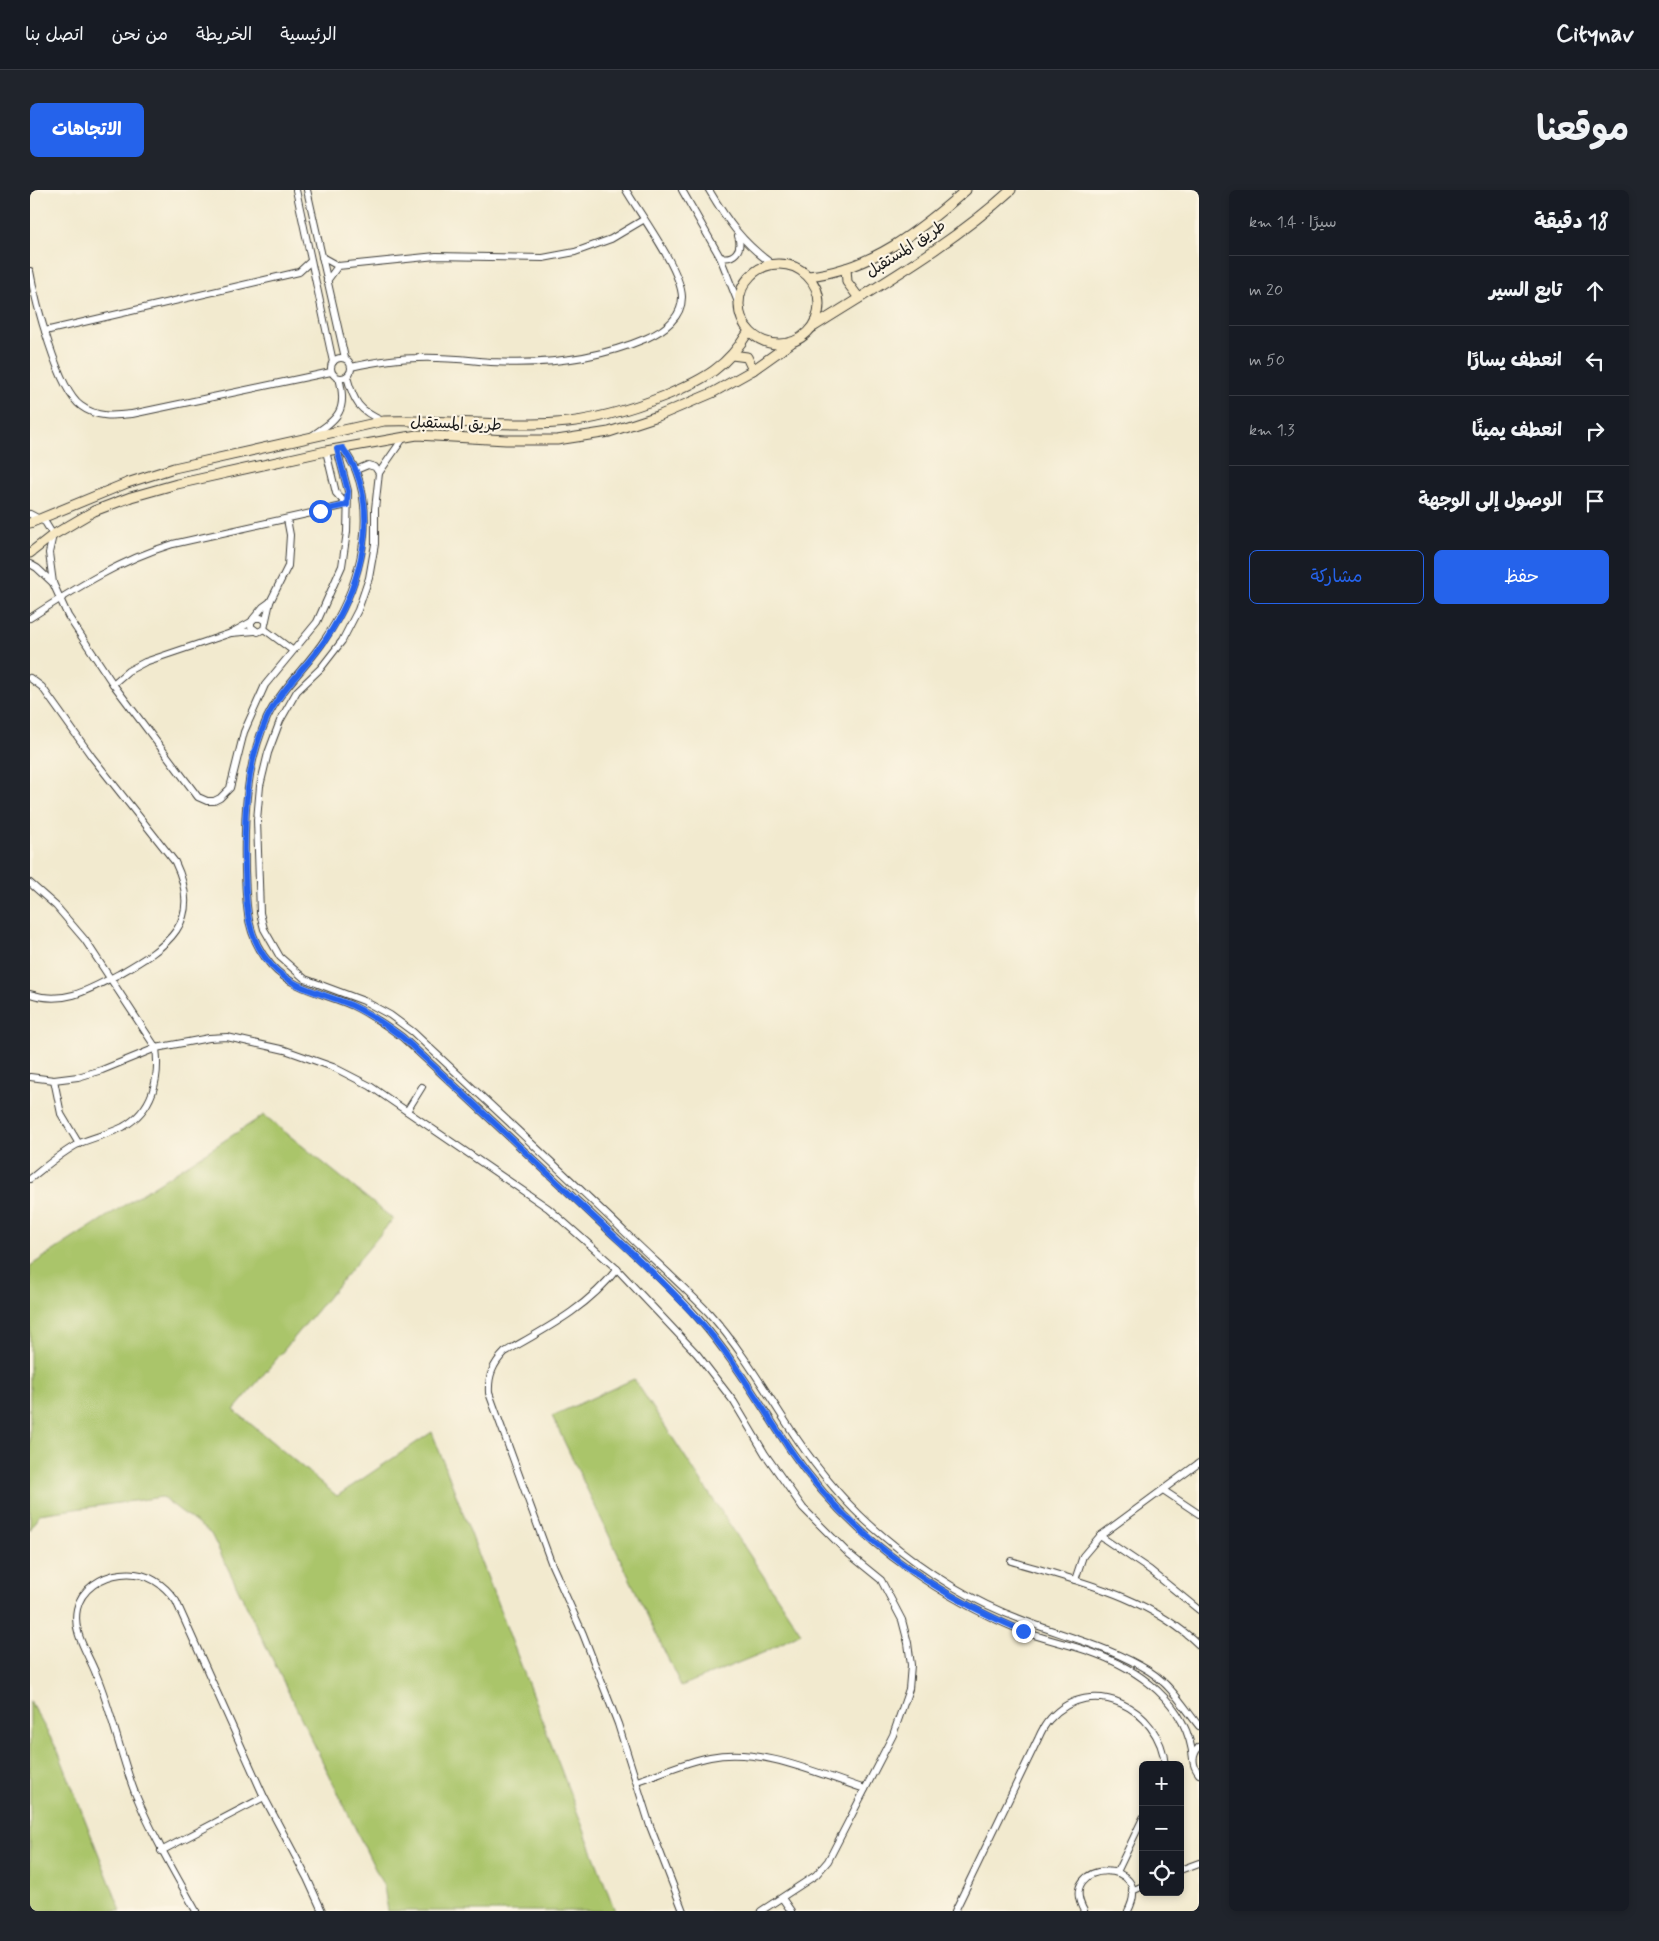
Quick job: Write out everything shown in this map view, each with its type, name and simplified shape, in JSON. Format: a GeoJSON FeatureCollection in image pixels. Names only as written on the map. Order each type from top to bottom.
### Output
{"type":"FeatureCollection","features":[{"type":"Feature","properties":{"kind":"main road","name":"طريق المستقبل"},"geometry":{"type":"LineString","coordinates":[[808,276],[846,268],[880,255],[966,190]]}},
{"type":"Feature","properties":{"kind":"main road","name":"طريق المستقبل"},"geometry":{"type":"LineString","coordinates":[[813,327],[959,232],[1011,190]]}},
{"type":"Feature","properties":{"kind":"main road"},"geometry":{"type":"LineString","coordinates":[[772,264],[795,267],[808,276],[819,295],[818,317],[807,334],[791,343],[772,344],[764,342],[743,323],[739,305],[743,286],[748,278],[763,267],[772,264]]}},
{"type":"Feature","properties":{"kind":"main road"},"geometry":{"type":"LineString","coordinates":[[846,268],[850,288],[859,298]]}},
{"type":"Feature","properties":{"kind":"main road","name":"طريق المستقبل"},"geometry":{"type":"LineString","coordinates":[[33,519],[127,483],[174,468],[384,421],[557,423],[606,416],[700,381],[732,355],[749,330]]}},
{"type":"Feature","properties":{"kind":"main road","name":"طريق المستقبل"},"geometry":{"type":"LineString","coordinates":[[30,553],[53,535],[94,511],[149,491],[340,448],[417,435],[506,440],[557,440],[609,432],[658,416],[712,393],[753,370],[791,343]]}},
{"type":"Feature","properties":{"kind":"main road"},"geometry":{"type":"LineString","coordinates":[[732,355],[747,357],[753,370]]}},
{"type":"Feature","properties":{"kind":"main road"},"geometry":{"type":"LineString","coordinates":[[77,521],[76,512],[83,500]]}},
{"type":"Feature","properties":{"kind":"street"},"geometry":{"type":"LineString","coordinates":[[296,190],[333,362],[331,372]]}},
{"type":"Feature","properties":{"kind":"street"},"geometry":{"type":"LineString","coordinates":[[307,190],[345,358],[351,367]]}},
{"type":"Feature","properties":{"kind":"street"},"geometry":{"type":"LineString","coordinates":[[351,367],[387,359],[413,358],[455,358],[492,362],[567,360],[599,354],[630,345],[663,331],[680,309],[682,297],[672,267],[626,190]]}},
{"type":"Feature","properties":{"kind":"street"},"geometry":{"type":"LineString","coordinates":[[682,190],[720,257],[739,305]]}},
{"type":"Feature","properties":{"kind":"street"},"geometry":{"type":"LineString","coordinates":[[709,190],[738,235],[754,251],[772,264]]}},
{"type":"Feature","properties":{"kind":"street"},"geometry":{"type":"LineString","coordinates":[[322,257],[338,266],[436,256],[543,258],[575,252],[611,239],[643,220]]}},
{"type":"Feature","properties":{"kind":"street"},"geometry":{"type":"LineString","coordinates":[[720,257],[726,258],[737,253],[740,241],[738,235]]}},
{"type":"Feature","properties":{"kind":"street"},"geometry":{"type":"LineString","coordinates":[[45,331],[299,272],[312,261]]}},
{"type":"Feature","properties":{"kind":"street"},"geometry":{"type":"LineString","coordinates":[[327,281],[338,266]]}},
{"type":"Feature","properties":{"kind":"street"},"geometry":{"type":"LineString","coordinates":[[30,272],[45,331],[70,392],[79,406],[92,413],[110,417],[331,372],[339,378],[343,405],[336,420],[312,436]]}},
{"type":"Feature","properties":{"kind":"street"},"geometry":{"type":"LineString","coordinates":[[299,272],[315,279]]}},
{"type":"Feature","properties":{"kind":"street"},"geometry":{"type":"LineString","coordinates":[[333,362],[339,358],[345,358]]}},
{"type":"Feature","properties":{"kind":"street"},"geometry":{"type":"LineString","coordinates":[[351,367],[348,376],[358,406],[370,415],[384,421]]}},
{"type":"Feature","properties":{"kind":"street"},"geometry":{"type":"LineString","coordinates":[[339,378],[348,376]]}},
{"type":"Feature","properties":{"kind":"street"},"geometry":{"type":"LineString","coordinates":[[404,437],[379,473],[375,509],[375,544],[369,578],[358,610],[342,641],[321,668],[297,692],[280,721],[268,753],[260,786],[257,820],[260,913],[264,929],[280,957],[305,979],[364,1001],[390,1015],[413,1032],[611,1218],[708,1313],[745,1359],[812,1460],[845,1499],[881,1535],[935,1576],[994,1608],[1124,1657],[1151,1672],[1174,1691],[1199,1726]]}},
{"type":"Feature","properties":{"kind":"street"},"geometry":{"type":"LineString","coordinates":[[340,448],[356,470],[364,508],[363,546],[355,583],[326,639],[285,687],[268,718],[255,750],[247,784],[244,819],[246,904],[251,932],[259,950],[271,966],[286,979],[303,988],[350,1005],[378,1019],[402,1037],[604,1226],[697,1317],[731,1359],[810,1475],[855,1525],[906,1568],[963,1603],[1023,1631],[1116,1662],[1147,1681],[1168,1700],[1182,1719],[1188,1731],[1194,1767],[1199,1774]]}},
{"type":"Feature","properties":{"kind":"street"},"geometry":{"type":"LineString","coordinates":[[33,519],[50,528],[53,535],[49,553],[53,583],[68,616],[113,684],[198,797],[207,801],[214,800],[220,798],[230,788],[244,732],[265,685],[317,622],[342,566],[348,532],[348,491],[340,448]]}},
{"type":"Feature","properties":{"kind":"street"},"geometry":{"type":"LineString","coordinates":[[326,451],[336,493],[347,505]]}},
{"type":"Feature","properties":{"kind":"street"},"geometry":{"type":"LineString","coordinates":[[356,470],[368,465],[375,468],[379,473]]}},
{"type":"Feature","properties":{"kind":"street"},"geometry":{"type":"LineString","coordinates":[[30,618],[90,579],[145,552],[172,544],[347,505]]}},
{"type":"Feature","properties":{"kind":"street"},"geometry":{"type":"LineString","coordinates":[[264,629],[270,602],[288,566],[290,543],[287,519]]}},
{"type":"Feature","properties":{"kind":"street"},"geometry":{"type":"LineString","coordinates":[[30,564],[38,568],[53,583]]}},
{"type":"Feature","properties":{"kind":"street"},"geometry":{"type":"LineString","coordinates":[[255,632],[251,628],[252,620],[263,606],[270,602]]}},
{"type":"Feature","properties":{"kind":"street"},"geometry":{"type":"LineString","coordinates":[[113,684],[128,671],[144,662],[231,633],[252,620],[261,618],[265,621]]}},
{"type":"Feature","properties":{"kind":"street"},"geometry":{"type":"LineString","coordinates":[[264,629],[292,650]]}},
{"type":"Feature","properties":{"kind":"street"},"geometry":{"type":"LineString","coordinates":[[231,633],[260,632],[264,629]]}},
{"type":"Feature","properties":{"kind":"street"},"geometry":{"type":"LineString","coordinates":[[30,678],[49,696],[92,757],[175,862],[182,877],[185,893],[184,909],[179,925],[170,939],[153,954],[112,978],[75,996],[59,999],[42,998],[30,994]]}},
{"type":"Feature","properties":{"kind":"street"},"geometry":{"type":"LineString","coordinates":[[30,882],[77,929],[112,978],[156,1048],[158,1066],[157,1084],[149,1101],[138,1115],[123,1126],[79,1144],[30,1179]]}},
{"type":"Feature","properties":{"kind":"street"},"geometry":{"type":"LineString","coordinates":[[30,1076],[54,1080],[78,1077],[102,1070],[156,1048],[184,1041],[226,1037],[285,1050],[333,1067],[370,1086],[548,1208],[617,1269],[697,1354],[734,1402],[765,1454],[803,1508],[849,1554],[881,1580],[893,1599],[902,1620],[908,1642],[911,1666],[909,1688],[893,1735],[828,1861],[816,1875],[761,1911]]}},
{"type":"Feature","properties":{"kind":"street"},"geometry":{"type":"LineString","coordinates":[[54,1080],[61,1114],[79,1144]]}},
{"type":"Feature","properties":{"kind":"street"},"geometry":{"type":"LineString","coordinates":[[407,1111],[422,1088]]}},
{"type":"Feature","properties":{"kind":"street"},"geometry":{"type":"LineString","coordinates":[[604,1226],[611,1218]]}},
{"type":"Feature","properties":{"kind":"street"},"geometry":{"type":"LineString","coordinates":[[617,1269],[598,1292],[576,1311],[506,1352],[497,1361],[491,1372],[489,1385],[491,1401],[552,1565],[601,1679],[637,1781],[650,1826],[682,1911]]}},
{"type":"Feature","properties":{"kind":"street"},"geometry":{"type":"LineString","coordinates":[[1075,1580],[1083,1556],[1100,1536],[1199,1463]]}},
{"type":"Feature","properties":{"kind":"street"},"geometry":{"type":"LineString","coordinates":[[1163,1490],[1199,1514]]}},
{"type":"Feature","properties":{"kind":"street"},"geometry":{"type":"LineString","coordinates":[[1100,1536],[1150,1570],[1199,1610]]}},
{"type":"Feature","properties":{"kind":"street"},"geometry":{"type":"LineString","coordinates":[[1011,1561],[1110,1591],[1148,1608],[1199,1645]]}},
{"type":"Feature","properties":{"kind":"street"},"geometry":{"type":"LineString","coordinates":[[196,1911],[161,1851],[135,1792],[96,1674],[82,1645],[78,1631],[77,1610],[80,1601],[94,1584],[105,1578],[122,1574],[138,1574],[152,1578],[166,1588],[176,1601],[264,1798],[307,1878],[322,1911]]}},
{"type":"Feature","properties":{"kind":"street"},"geometry":{"type":"LineString","coordinates":[[955,1911],[1038,1739],[1050,1719],[1058,1712],[1083,1700],[1100,1699],[1116,1701],[1132,1708],[1156,1732],[1164,1761]]}},
{"type":"Feature","properties":{"kind":"street"},"geometry":{"type":"LineString","coordinates":[[1193,1759],[1199,1746]]}},
{"type":"Feature","properties":{"kind":"street"},"geometry":{"type":"LineString","coordinates":[[637,1781],[702,1759],[742,1754],[775,1760],[865,1789]]}},
{"type":"Feature","properties":{"kind":"street"},"geometry":{"type":"LineString","coordinates":[[161,1851],[264,1798]]}},
{"type":"Feature","properties":{"kind":"street"},"geometry":{"type":"LineString","coordinates":[[1117,1872],[1139,1826]]}},
{"type":"Feature","properties":{"kind":"street"},"geometry":{"type":"LineString","coordinates":[[1184,1869],[1199,1863]]}},
{"type":"Feature","properties":{"kind":"street"},"geometry":{"type":"LineString","coordinates":[[1084,1911],[1080,1894],[1086,1878],[1100,1870],[1117,1872],[1127,1880],[1133,1898],[1128,1911]]}},
{"type":"Feature","properties":{"kind":"street"},"geometry":{"type":"LineString","coordinates":[[1132,1891],[1139,1888]]}},
{"type":"Feature","properties":{"kind":"street"},"geometry":{"type":"LineString","coordinates":[[782,1898],[791,1911]]}},
{"type":"Feature","properties":{"kind":"green space"},"geometry":{"type":"Polygon","coordinates":[[[264,1115],[393,1219],[234,1410],[337,1496],[432,1432],[615,1911],[388,1911],[384,1887],[211,1534],[162,1497],[39,1514],[30,1530],[30,1266],[264,1115]]]}},
{"type":"Feature","properties":{"kind":"green space"},"geometry":{"type":"Polygon","coordinates":[[[634,1379],[801,1633],[765,1652],[681,1686],[552,1416],[634,1379]]]}},
{"type":"Feature","properties":{"kind":"green space"},"geometry":{"type":"Polygon","coordinates":[[[30,1701],[58,1751],[121,1911],[30,1911],[30,1701]]]}},
{"type":"Feature","properties":{"kind":"route"},"geometry":{"type":"LineString","coordinates":[[320,511],[347,505],[348,491],[337,449],[343,448],[356,470],[364,508],[363,546],[355,583],[342,612],[326,639],[307,664],[285,687],[268,718],[255,750],[247,784],[244,819],[246,913],[251,932],[259,950],[271,966],[286,979],[303,988],[350,1005],[378,1019],[402,1037],[604,1226],[697,1317],[731,1359],[762,1403],[790,1449],[831,1501],[855,1525],[906,1568],[934,1586],[963,1603],[1023,1631]]}}]}
